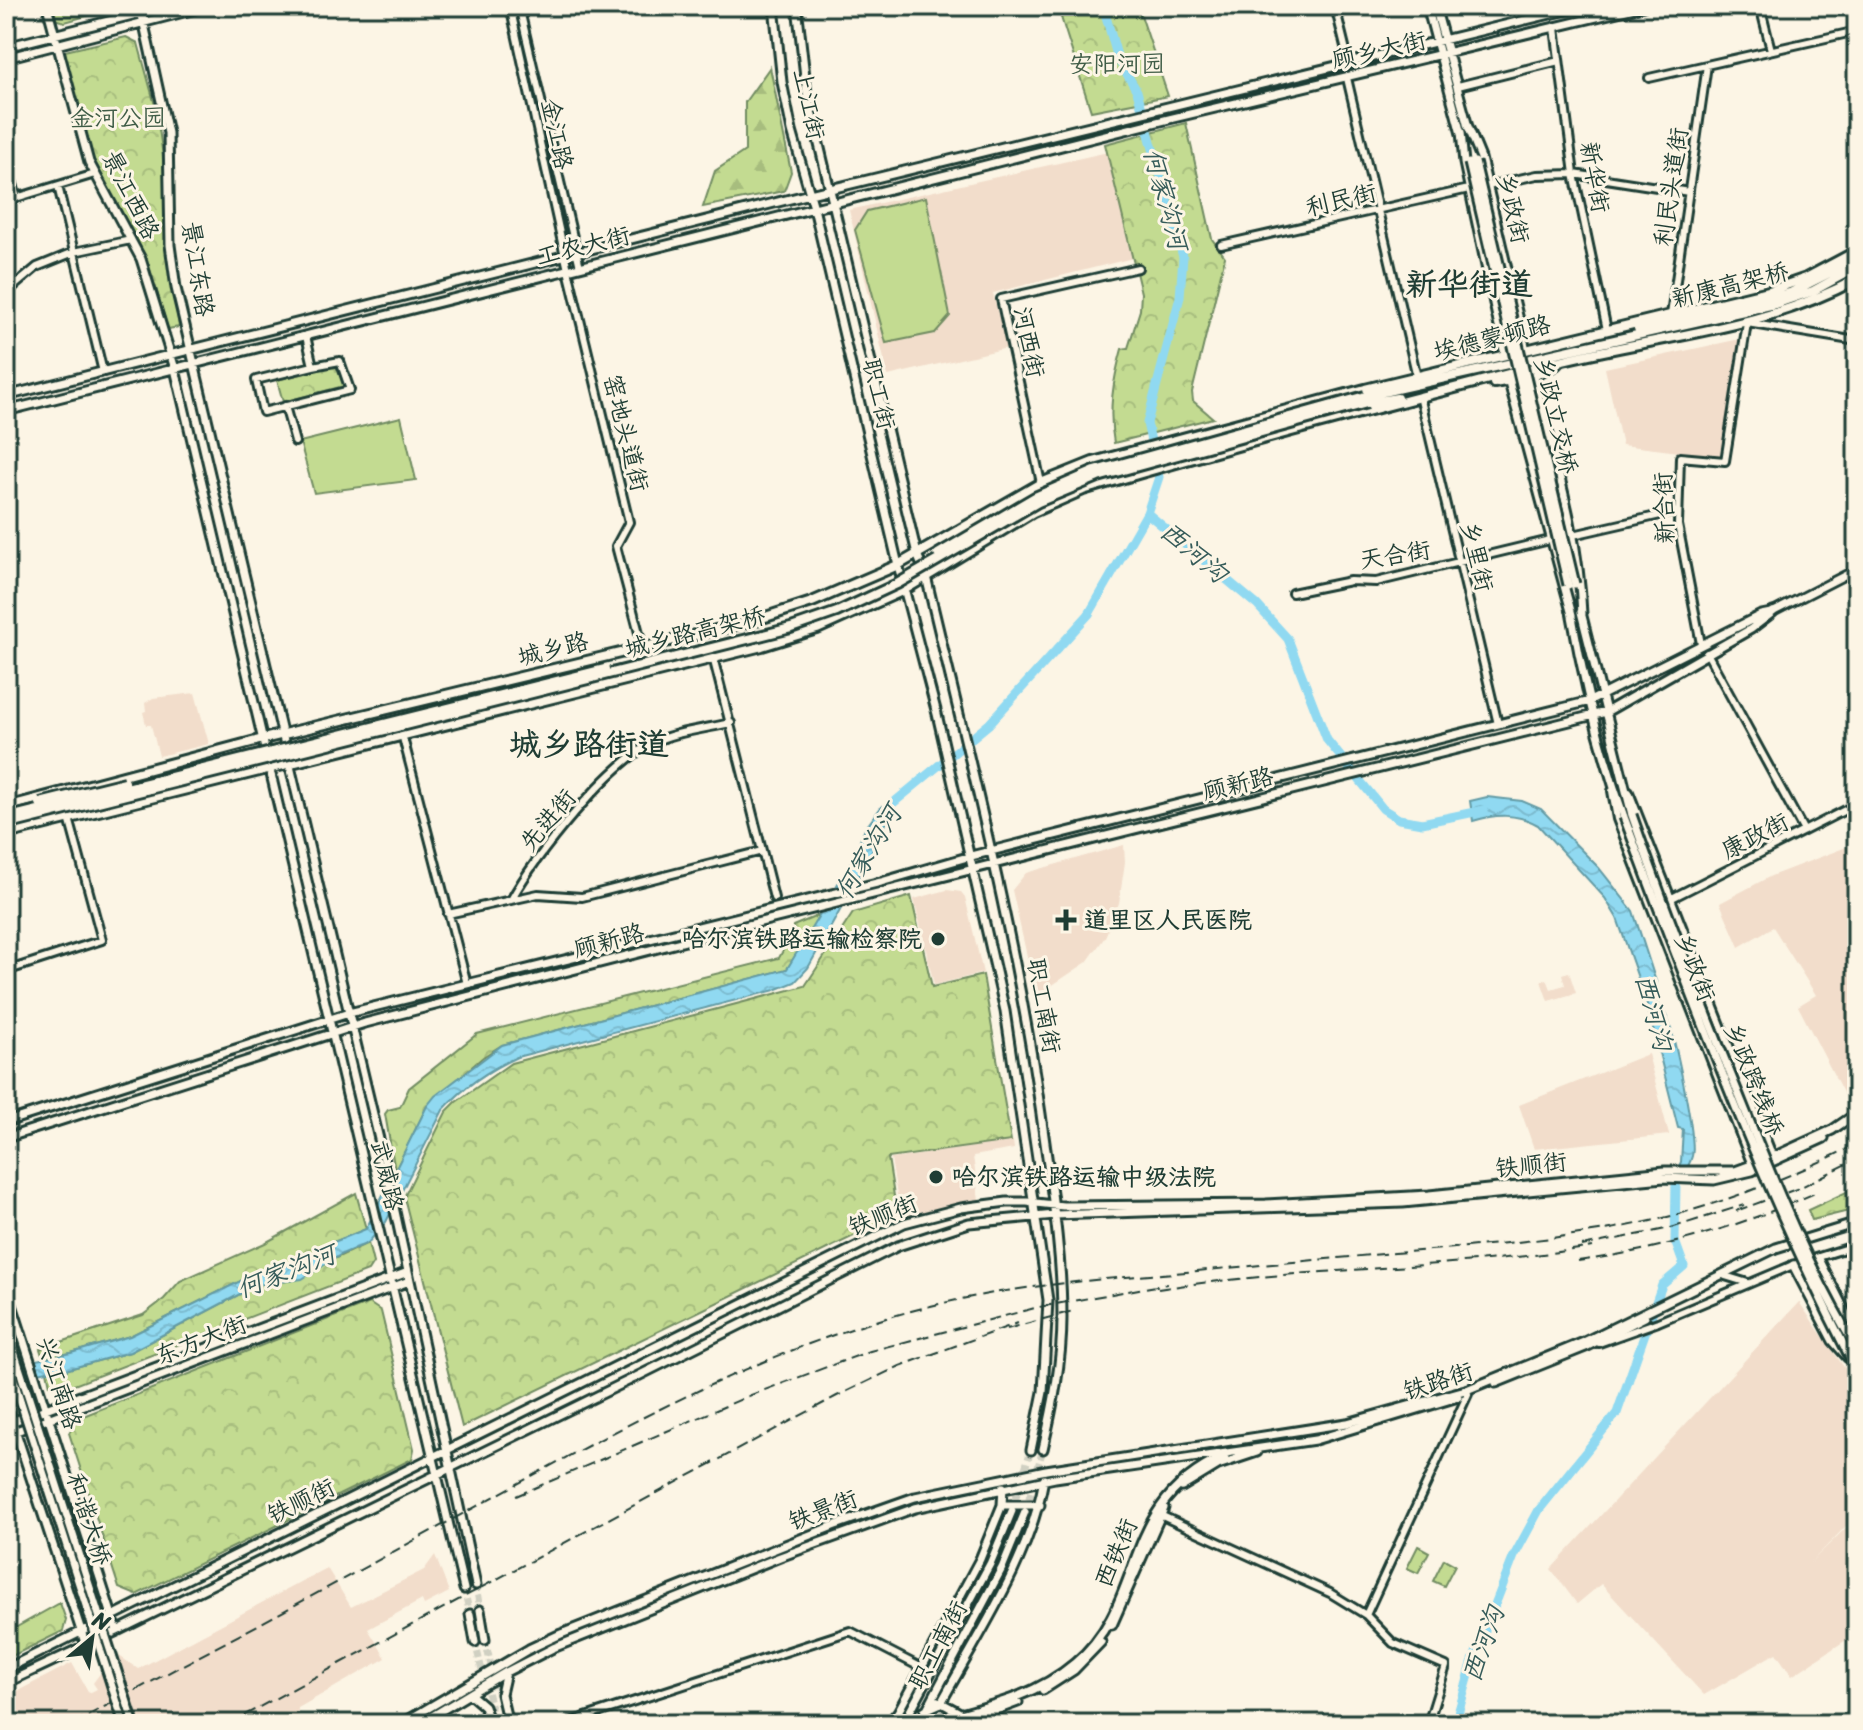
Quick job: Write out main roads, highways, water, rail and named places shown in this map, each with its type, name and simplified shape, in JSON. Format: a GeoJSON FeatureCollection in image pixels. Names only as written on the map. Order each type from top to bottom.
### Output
{"type":"FeatureCollection","features":[{"type":"Feature","properties":{"kind":"highway"},"geometry":{"type":"LineString","coordinates":[[1526,354],[1769,291],[1806,278],[1857,251]]}},
{"type":"Feature","properties":{"kind":"highway","name":"新康高架桥"},"geometry":{"type":"LineString","coordinates":[[1607,333],[1790,293],[1857,259]]}},
{"type":"Feature","properties":{"kind":"highway","name":"埃德蒙顿路"},"geometry":{"type":"LineString","coordinates":[[1415,382],[1526,354],[1789,301],[1857,273]]}},
{"type":"Feature","properties":{"kind":"highway","name":"埃德蒙顿路"},"geometry":{"type":"LineString","coordinates":[[926,576],[1033,512],[1083,490],[1420,396],[1562,361],[1747,323],[1822,298],[1857,273]]}},
{"type":"Feature","properties":{"kind":"highway","name":"埃德蒙顿路"},"geometry":{"type":"LineString","coordinates":[[1366,400],[1505,355],[1526,354]]}},
{"type":"Feature","properties":{"kind":"highway"},"geometry":{"type":"LineString","coordinates":[[1477,384],[1509,382],[1534,376],[1562,361]]}},
{"type":"Feature","properties":{"kind":"highway","name":"城乡路"},"geometry":{"type":"LineString","coordinates":[[6,807],[263,739],[753,621],[812,602],[898,565],[1041,483],[1093,462],[1377,386],[1415,382]]}},
{"type":"Feature","properties":{"kind":"highway","name":"埃德蒙顿路"},"geometry":{"type":"LineString","coordinates":[[1366,400],[1420,396]]}},
{"type":"Feature","properties":{"kind":"highway","name":"城乡路高架桥"},"geometry":{"type":"LineString","coordinates":[[6,818],[809,618],[894,580],[1015,507],[1095,471],[1366,400]]}},
{"type":"Feature","properties":{"kind":"highway","name":"城乡路高架桥"},"geometry":{"type":"LineString","coordinates":[[6,825],[791,628],[886,590],[1038,502],[1098,477],[1366,400]]}},
{"type":"Feature","properties":{"kind":"highway","name":"城乡路"},"geometry":{"type":"LineString","coordinates":[[6,834],[594,689],[817,629],[904,590],[926,576]]}},
{"type":"Feature","properties":{"kind":"highway"},"geometry":{"type":"LineString","coordinates":[[6,807],[40,803],[313,735],[379,724]]}},
{"type":"Feature","properties":{"kind":"main road","name":"景江西路"},"geometry":{"type":"LineString","coordinates":[[47,6],[89,162],[141,259],[171,354],[263,739]]}},
{"type":"Feature","properties":{"kind":"main road"},"geometry":{"type":"LineString","coordinates":[[6,47],[168,6]]}},
{"type":"Feature","properties":{"kind":"main road"},"geometry":{"type":"LineString","coordinates":[[6,58],[56,45],[141,13],[207,6]]}},
{"type":"Feature","properties":{"kind":"main road","name":"上江街"},"geometry":{"type":"LineString","coordinates":[[774,6],[782,82],[814,208]]}},
{"type":"Feature","properties":{"kind":"main road","name":"上江街"},"geometry":{"type":"LineString","coordinates":[[797,6],[807,94],[834,203]]}},
{"type":"Feature","properties":{"kind":"main road"},"geometry":{"type":"LineString","coordinates":[[1427,6],[1439,40]]}},
{"type":"Feature","properties":{"kind":"main road"},"geometry":{"type":"LineString","coordinates":[[1435,6],[1439,40]]}},
{"type":"Feature","properties":{"kind":"main road","name":"顾乡大街"},"geometry":{"type":"LineString","coordinates":[[1166,108],[1549,10],[1583,6]]}},
{"type":"Feature","properties":{"kind":"main road","name":"顾乡大街"},"geometry":{"type":"LineString","coordinates":[[1169,119],[1643,6]]}},
{"type":"Feature","properties":{"kind":"main road","name":"景江东路"},"geometry":{"type":"LineString","coordinates":[[141,13],[168,133],[170,245],[176,288],[284,735]]}},
{"type":"Feature","properties":{"kind":"main road","name":"乡政街"},"geometry":{"type":"LineString","coordinates":[[1439,40],[1458,86],[1472,163]]}},
{"type":"Feature","properties":{"kind":"main road","name":"乡政街"},"geometry":{"type":"LineString","coordinates":[[1446,55],[1469,189],[1505,355]]}},
{"type":"Feature","properties":{"kind":"main road","name":"工农大街"},"geometry":{"type":"LineString","coordinates":[[6,396],[1166,108]]}},
{"type":"Feature","properties":{"kind":"main road","name":"工农大街"},"geometry":{"type":"LineString","coordinates":[[6,411],[1169,119]]}},
{"type":"Feature","properties":{"kind":"main road","name":"乡政街"},"geometry":{"type":"LineString","coordinates":[[1467,124],[1481,158],[1526,354]]}},
{"type":"Feature","properties":{"kind":"main road","name":"乡政街"},"geometry":{"type":"LineString","coordinates":[[1461,132],[1472,163]]}},
{"type":"Feature","properties":{"kind":"main road","name":"乡政立交桥"},"geometry":{"type":"LineString","coordinates":[[1472,163],[1571,584]]}},
{"type":"Feature","properties":{"kind":"main road","name":"职工街"},"geometry":{"type":"LineString","coordinates":[[834,203],[917,554],[926,576]]}},
{"type":"Feature","properties":{"kind":"main road","name":"职工街"},"geometry":{"type":"LineString","coordinates":[[814,208],[904,590]]}},
{"type":"Feature","properties":{"kind":"main road","name":"乡政街"},"geometry":{"type":"LineString","coordinates":[[1534,376],[1573,535],[1580,575],[1582,614]]}},
{"type":"Feature","properties":{"kind":"main road","name":"乡政街"},"geometry":{"type":"LineString","coordinates":[[1509,382],[1572,615],[1593,715],[1611,780],[1628,816]]}},
{"type":"Feature","properties":{"kind":"main road","name":"职工南街"},"geometry":{"type":"LineString","coordinates":[[926,576],[996,864],[1026,1010],[1055,1215],[1062,1320],[1055,1389],[1043,1449]]}},
{"type":"Feature","properties":{"kind":"main road","name":"乡政街"},"geometry":{"type":"LineString","coordinates":[[1571,584],[1582,614],[1628,816]]}},
{"type":"Feature","properties":{"kind":"main road","name":"乡政街"},"geometry":{"type":"LineString","coordinates":[[1571,584],[1572,615]]}},
{"type":"Feature","properties":{"kind":"main road","name":"职工南街"},"geometry":{"type":"LineString","coordinates":[[904,590],[937,714],[1005,1011],[1044,1268],[1047,1313],[1043,1392],[1031,1450]]}},
{"type":"Feature","properties":{"kind":"main road"},"geometry":{"type":"LineString","coordinates":[[1590,701],[1701,644],[1773,612],[1751,629],[1606,712],[1593,715]]}},
{"type":"Feature","properties":{"kind":"main road","name":"顾新路"},"geometry":{"type":"LineString","coordinates":[[6,1122],[349,1013],[881,882],[971,856],[1590,701]]}},
{"type":"Feature","properties":{"kind":"main road","name":"顾新路"},"geometry":{"type":"LineString","coordinates":[[6,1138],[352,1028],[732,929],[1593,715]]}},
{"type":"Feature","properties":{"kind":"main road","name":"武威路"},"geometry":{"type":"LineString","coordinates":[[284,735],[383,1156],[476,1585]]}},
{"type":"Feature","properties":{"kind":"main road","name":"武威路"},"geometry":{"type":"LineString","coordinates":[[263,739],[464,1589]]}},
{"type":"Feature","properties":{"kind":"main road"},"geometry":{"type":"LineString","coordinates":[[1628,816],[1766,1179],[1805,1269],[1856,1368]]}},
{"type":"Feature","properties":{"kind":"main road","name":"乡政跨线桥"},"geometry":{"type":"LineString","coordinates":[[1628,816],[1791,1221],[1832,1306],[1857,1349]]}},
{"type":"Feature","properties":{"kind":"main road","name":"铁顺街"},"geometry":{"type":"LineString","coordinates":[[1714,1176],[1773,1157],[1857,1116]]}},
{"type":"Feature","properties":{"kind":"main road","name":"铁顺街"},"geometry":{"type":"LineString","coordinates":[[6,1669],[904,1223],[961,1208],[1033,1202],[1063,1206],[1235,1205],[1429,1195],[1664,1174],[1737,1177],[1836,1133],[1857,1116]]}},
{"type":"Feature","properties":{"kind":"main road","name":"铁顺街"},"geometry":{"type":"LineString","coordinates":[[6,1685],[898,1246],[969,1223],[1055,1215],[1403,1203],[1664,1174]]}},
{"type":"Feature","properties":{"kind":"main road"},"geometry":{"type":"LineString","coordinates":[[1664,1305],[1779,1251],[1857,1225]]}},
{"type":"Feature","properties":{"kind":"main road"},"geometry":{"type":"LineString","coordinates":[[1639,1318],[1776,1248],[1857,1225]]}},
{"type":"Feature","properties":{"kind":"main road"},"geometry":{"type":"LineString","coordinates":[[1819,1259],[1838,1303],[1857,1335]]}},
{"type":"Feature","properties":{"kind":"main road"},"geometry":{"type":"LineString","coordinates":[[1793,1265],[1833,1341],[1856,1368]]}},
{"type":"Feature","properties":{"kind":"main road","name":"东方大街"},"geometry":{"type":"LineString","coordinates":[[9,1423],[390,1278],[409,1277]]}},
{"type":"Feature","properties":{"kind":"main road","name":"东方大街"},"geometry":{"type":"LineString","coordinates":[[6,1435],[392,1289],[409,1277]]}},
{"type":"Feature","properties":{"kind":"main road","name":"兴江南路"},"geometry":{"type":"LineString","coordinates":[[6,1286],[117,1631]]}},
{"type":"Feature","properties":{"kind":"main road","name":"铁路街"},"geometry":{"type":"LineString","coordinates":[[1237,1451],[1315,1440],[1468,1394],[1580,1350],[1639,1318]]}},
{"type":"Feature","properties":{"kind":"main road","name":"铁路街"},"geometry":{"type":"LineString","coordinates":[[1291,1433],[1347,1423],[1469,1389],[1639,1318]]}},
{"type":"Feature","properties":{"kind":"main road","name":"和谐大桥"},"geometry":{"type":"LineString","coordinates":[[6,1327],[134,1724]]}},
{"type":"Feature","properties":{"kind":"main road","name":"和谐大桥"},"geometry":{"type":"LineString","coordinates":[[6,1356],[124,1724]]}},
{"type":"Feature","properties":{"kind":"main road"},"geometry":{"type":"LineString","coordinates":[[7,1406],[9,1423],[16,1432],[86,1646]]}},
{"type":"Feature","properties":{"kind":"main road","name":"西铁街"},"geometry":{"type":"LineString","coordinates":[[994,1709],[1044,1684],[1083,1656],[1102,1634],[1148,1526],[1165,1499],[1195,1471],[1237,1451],[1291,1433]]}},
{"type":"Feature","properties":{"kind":"main road","name":"铁景街"},"geometry":{"type":"LineString","coordinates":[[401,1724],[522,1653],[561,1634],[833,1526],[915,1497],[1046,1470],[1291,1433]]}},
{"type":"Feature","properties":{"kind":"main road","name":"西铁街"},"geometry":{"type":"LineString","coordinates":[[994,1709],[1050,1686],[1090,1656],[1116,1617],[1160,1515],[1183,1486],[1208,1470],[1242,1456],[1286,1444]]}},
{"type":"Feature","properties":{"kind":"main road","name":"铁景街"},"geometry":{"type":"LineString","coordinates":[[419,1724],[553,1648],[915,1508],[1044,1480],[1237,1451]]}},
{"type":"Feature","properties":{"kind":"main road"},"geometry":{"type":"LineString","coordinates":[[925,1710],[941,1703],[1012,1572],[1040,1505],[1046,1470]]}},
{"type":"Feature","properties":{"kind":"main road","name":"职工南街"},"geometry":{"type":"LineString","coordinates":[[888,1724],[898,1712],[980,1559],[1002,1505],[1005,1477]]}},
{"type":"Feature","properties":{"kind":"main road"},"geometry":{"type":"LineString","coordinates":[[1002,1505],[1040,1505]]}},
{"type":"Feature","properties":{"kind":"main road","name":"职工南街"},"geometry":{"type":"LineString","coordinates":[[903,1724],[990,1564],[1012,1511]]}},
{"type":"Feature","properties":{"kind":"main road","name":"职工南街"},"geometry":{"type":"LineString","coordinates":[[921,1724],[925,1710],[1002,1568],[1025,1512]]}},
{"type":"Feature","properties":{"kind":"main road"},"geometry":{"type":"LineString","coordinates":[[480,1610],[485,1640]]}},
{"type":"Feature","properties":{"kind":"main road"},"geometry":{"type":"LineString","coordinates":[[470,1614],[475,1642]]}},
{"type":"Feature","properties":{"kind":"main road"},"geometry":{"type":"LineString","coordinates":[[506,1672],[501,1694],[508,1724]]}},
{"type":"Feature","properties":{"kind":"main road"},"geometry":{"type":"LineString","coordinates":[[470,1694],[487,1710],[490,1724]]}},
{"type":"Feature","properties":{"kind":"main road"},"geometry":{"type":"LineString","coordinates":[[932,1698],[960,1713]]}},
{"type":"Feature","properties":{"kind":"main road"},"geometry":{"type":"LineString","coordinates":[[921,1724],[960,1713],[994,1709]]}},
{"type":"Feature","properties":{"kind":"main road"},"geometry":{"type":"LineString","coordinates":[[959,1724],[994,1709]]}},
{"type":"Feature","properties":{"kind":"main road"},"geometry":{"type":"LineString","coordinates":[[976,1724],[994,1709]]}},
{"type":"Feature","properties":{"kind":"water"},"geometry":{"type":"Polygon","coordinates":[[[1487,797],[1522,801],[1541,809],[1599,868],[1633,911],[1657,985],[1652,995],[1670,1026],[1688,1109],[1692,1156],[1684,1172],[1670,1183],[1681,1162],[1683,1129],[1678,1128],[1646,1001],[1617,918],[1605,898],[1538,825],[1522,818],[1506,816],[1473,821],[1470,801],[1487,797]]]}},
{"type":"Feature","properties":{"kind":"water"},"geometry":{"type":"Polygon","coordinates":[[[882,806],[892,815],[808,968],[795,982],[507,1062],[468,1087],[443,1110],[386,1222],[368,1243],[342,1254],[302,1279],[257,1285],[130,1352],[65,1370],[6,1381],[6,1366],[71,1353],[130,1336],[265,1269],[304,1263],[329,1244],[366,1229],[427,1106],[435,1096],[502,1045],[787,969],[852,860],[865,829],[882,806]]]}},
{"type":"Feature","properties":{"kind":"waterway","name":"何家沟河"},"geometry":{"type":"LineString","coordinates":[[880,821],[892,804],[989,724],[1089,614],[1147,513],[1159,477],[1147,423],[1180,297],[1183,257],[1137,91],[1118,59],[1103,6]]}},
{"type":"Feature","properties":{"kind":"waterway","name":"西河沟"},"geometry":{"type":"LineString","coordinates":[[1147,513],[1257,605],[1288,639],[1327,740],[1383,809],[1399,819],[1422,823],[1484,810]]}},
{"type":"Feature","properties":{"kind":"waterway","name":"西河沟"},"geometry":{"type":"LineString","coordinates":[[1455,1724],[1473,1661],[1514,1556],[1539,1510],[1617,1413],[1662,1285],[1684,1266],[1675,1241],[1676,1182],[1681,1172]]}},
{"type":"Feature","properties":{"kind":"tunnel"},"geometry":{"type":"LineString","coordinates":[[1026,1509],[1043,1449]]}},
{"type":"Feature","properties":{"kind":"tunnel"},"geometry":{"type":"LineString","coordinates":[[1012,1509],[1031,1450]]}},
{"type":"Feature","properties":{"kind":"tunnel"},"geometry":{"type":"LineString","coordinates":[[476,1585],[480,1610]]}},
{"type":"Feature","properties":{"kind":"tunnel"},"geometry":{"type":"LineString","coordinates":[[464,1589],[470,1614]]}},
{"type":"Feature","properties":{"kind":"tunnel"},"geometry":{"type":"LineString","coordinates":[[485,1640],[499,1699]]}},
{"type":"Feature","properties":{"kind":"tunnel"},"geometry":{"type":"LineString","coordinates":[[475,1642],[495,1724]]}},
{"type":"Feature","properties":{"kind":"railway"},"geometry":{"type":"LineString","coordinates":[[72,1724],[639,1420],[756,1365],[876,1321],[969,1297],[1031,1287],[1495,1244],[1625,1226],[1730,1198],[1807,1168],[1857,1144]]}},
{"type":"Feature","properties":{"kind":"railway"},"geometry":{"type":"LineString","coordinates":[[1736,1211],[1799,1188],[1857,1159]]}},
{"type":"Feature","properties":{"kind":"railway"},"geometry":{"type":"LineString","coordinates":[[1578,1261],[1639,1251],[1699,1236],[1815,1193]]}},
{"type":"Feature","properties":{"kind":"railway"},"geometry":{"type":"LineString","coordinates":[[1582,1246],[1671,1228],[1744,1205]]}},
{"type":"Feature","properties":{"kind":"railway"},"geometry":{"type":"LineString","coordinates":[[1158,1289],[1266,1276],[1538,1255],[1592,1247]]}},
{"type":"Feature","properties":{"kind":"railway"},"geometry":{"type":"LineString","coordinates":[[516,1496],[751,1395],[870,1351],[1039,1307],[1167,1284]]}},
{"type":"Feature","properties":{"kind":"railway"},"geometry":{"type":"LineString","coordinates":[[1007,1329],[1073,1311]]}},
{"type":"Feature","properties":{"kind":"railway"},"geometry":{"type":"LineString","coordinates":[[228,1724],[837,1396],[900,1366],[1018,1323]]}},
{"type":"Feature","properties":{"kind":"place","name":"道里区人民医院"},"geometry":{"type":"Point","coordinates":[1066,920]}},
{"type":"Feature","properties":{"kind":"place","name":"哈尔滨铁路运输检察院"},"geometry":{"type":"Point","coordinates":[938,939]}},
{"type":"Feature","properties":{"kind":"place","name":"哈尔滨铁路运输中级法院"},"geometry":{"type":"Point","coordinates":[936,1177]}},
{"type":"Feature","properties":{"kind":"district","name":"新华街道"},"geometry":{"type":"Point","coordinates":[1469,284]}},
{"type":"Feature","properties":{"kind":"district","name":"城乡路街道"},"geometry":{"type":"Point","coordinates":[589,744]}},
{"type":"Feature","properties":{"kind":"park label","name":"安阳河园"},"geometry":{"type":"Point","coordinates":[1117,64]}},
{"type":"Feature","properties":{"kind":"park label","name":"金河公园"},"geometry":{"type":"Point","coordinates":[118,118]}}]}
